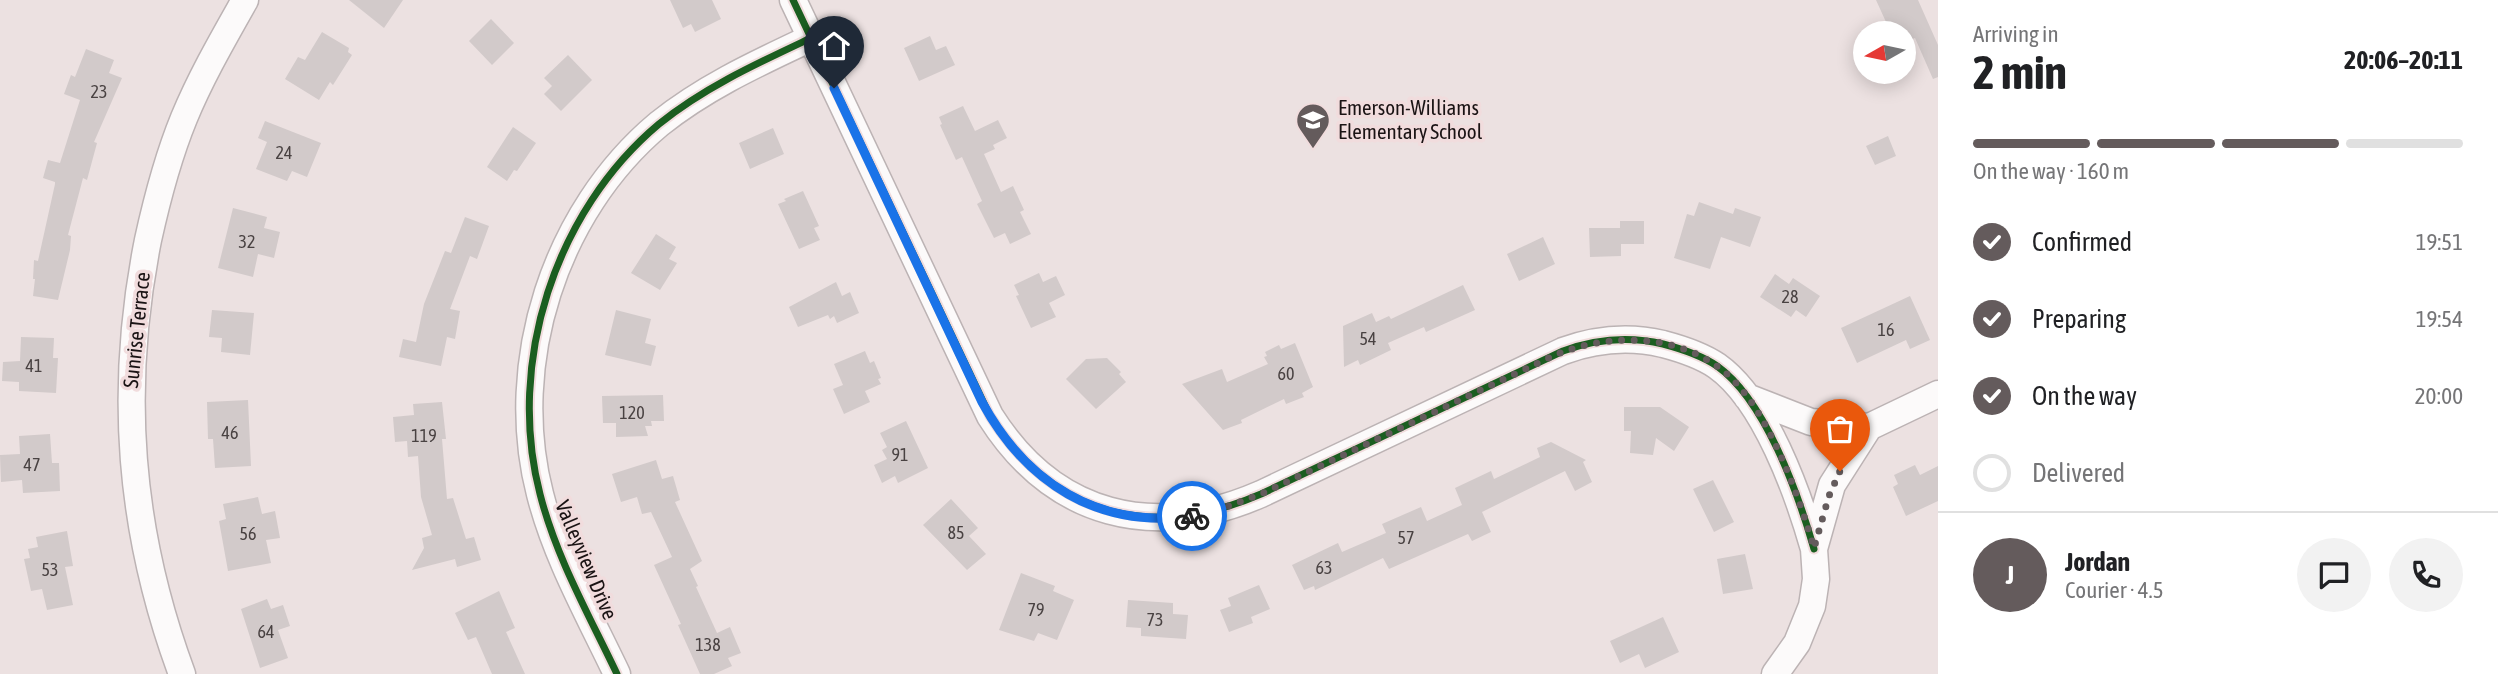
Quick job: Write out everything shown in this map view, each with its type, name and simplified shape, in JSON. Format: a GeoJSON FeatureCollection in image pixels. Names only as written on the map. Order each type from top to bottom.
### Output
{"type":"FeatureCollection","features":[{"type":"Feature","properties":{"kind":"street","name":"Sunrise Terrace"},"geometry":{"type":"LineString","coordinates":[[182,674],[154,587],[138,503],[131,412],[133,337],[142,270],[170,155],[201,80],[245,0]]}},
{"type":"Feature","properties":{"kind":"street"},"geometry":{"type":"LineString","coordinates":[[793,0],[990,416],[1013,449],[1055,487],[1089,505],[1116,513],[1152,517],[1186,516],[1226,507],[1261,494],[1555,355],[1584,344],[1605,340],[1644,340],[1696,355],[1729,376],[1747,397],[1761,420],[1784,465],[1804,514],[1814,548],[1816,579],[1812,606],[1797,643],[1775,674]]}},
{"type":"Feature","properties":{"kind":"street","name":"Valleyview Drive"},"geometry":{"type":"LineString","coordinates":[[617,674],[555,540],[540,494],[532,454],[528,421],[530,382],[544,304],[562,257],[585,211],[610,174],[638,143],[704,92],[811,38]]}},
{"type":"Feature","properties":{"kind":"street"},"geometry":{"type":"LineString","coordinates":[[1747,397],[1811,422],[1870,427],[1938,394]]}},
{"type":"Feature","properties":{"kind":"street"},"geometry":{"type":"LineString","coordinates":[[1814,548],[1835,481],[1870,427]]}},
{"type":"Feature","properties":{"kind":"building"},"geometry":{"type":"Polygon","coordinates":[[[349,0],[403,0],[384,28],[349,0]]]}},
{"type":"Feature","properties":{"kind":"building"},"geometry":{"type":"Polygon","coordinates":[[[670,0],[712,0],[721,19],[695,32],[691,24],[683,28],[670,0]]]}},
{"type":"Feature","properties":{"kind":"building"},"geometry":{"type":"Polygon","coordinates":[[[1876,0],[1918,0],[1938,45],[1938,77],[1933,79],[1916,40],[1916,21],[1886,21],[1876,0]]]}},
{"type":"Feature","properties":{"kind":"building"},"geometry":{"type":"Polygon","coordinates":[[[491,19],[514,43],[492,65],[469,41],[491,19]]]}},
{"type":"Feature","properties":{"kind":"building"},"geometry":{"type":"Polygon","coordinates":[[[322,32],[349,48],[348,52],[352,55],[333,85],[330,82],[319,100],[285,79],[298,57],[305,60],[322,32]]]}},
{"type":"Feature","properties":{"kind":"building"},"geometry":{"type":"Polygon","coordinates":[[[930,36],[936,50],[946,46],[955,65],[919,81],[904,48],[930,36]]]}},
{"type":"Feature","properties":{"kind":"building"},"geometry":{"type":"Polygon","coordinates":[[[86,49],[114,60],[109,73],[122,78],[94,142],[97,143],[87,180],[83,178],[68,235],[71,236],[70,250],[58,300],[33,296],[34,260],[38,261],[55,184],[43,178],[48,160],[60,163],[80,100],[64,94],[71,75],[75,77],[86,49]]]}},
{"type":"Feature","properties":{"kind":"building"},"geometry":{"type":"Polygon","coordinates":[[[568,55],[592,80],[561,111],[544,94],[552,86],[544,78],[568,55]]]}},
{"type":"Feature","properties":{"kind":"building"},"geometry":{"type":"Polygon","coordinates":[[[963,106],[975,131],[998,120],[1007,138],[993,145],[995,149],[984,154],[1001,192],[1013,186],[1024,210],[1020,212],[1031,234],[1010,244],[1005,233],[994,238],[977,204],[982,201],[962,157],[956,160],[940,125],[942,124],[939,117],[963,106]]]}},
{"type":"Feature","properties":{"kind":"building"},"geometry":{"type":"Polygon","coordinates":[[[265,121],[321,143],[307,177],[292,171],[287,181],[256,169],[267,142],[258,138],[265,121]]]}},
{"type":"Feature","properties":{"kind":"building"},"geometry":{"type":"Polygon","coordinates":[[[513,127],[536,143],[507,181],[487,167],[513,127]]]}},
{"type":"Feature","properties":{"kind":"building"},"geometry":{"type":"Polygon","coordinates":[[[773,128],[784,154],[750,169],[739,143],[773,128]]]}},
{"type":"Feature","properties":{"kind":"building"},"geometry":{"type":"Polygon","coordinates":[[[1888,136],[1896,156],[1875,165],[1866,146],[1888,136]]]}},
{"type":"Feature","properties":{"kind":"building"},"geometry":{"type":"Polygon","coordinates":[[[803,191],[819,226],[814,228],[820,240],[799,249],[778,204],[803,191]]]}},
{"type":"Feature","properties":{"kind":"building"},"geometry":{"type":"Polygon","coordinates":[[[1699,202],[1733,214],[1735,208],[1761,217],[1750,247],[1721,237],[1710,269],[1674,258],[1687,214],[1694,216],[1699,202]]]}},
{"type":"Feature","properties":{"kind":"building"},"geometry":{"type":"Polygon","coordinates":[[[233,208],[267,217],[264,228],[280,232],[274,258],[258,254],[253,277],[218,268],[233,208]]]}},
{"type":"Feature","properties":{"kind":"building"},"geometry":{"type":"Polygon","coordinates":[[[465,217],[489,226],[477,259],[470,256],[450,309],[460,311],[455,339],[447,337],[441,366],[399,357],[403,339],[416,342],[424,304],[445,251],[451,253],[465,217]]]}},
{"type":"Feature","properties":{"kind":"building"},"geometry":{"type":"Polygon","coordinates":[[[1620,221],[1644,221],[1644,244],[1621,244],[1621,256],[1590,257],[1589,228],[1620,228],[1620,221]]]}},
{"type":"Feature","properties":{"kind":"building"},"geometry":{"type":"Polygon","coordinates":[[[656,234],[676,247],[669,259],[677,263],[660,290],[631,273],[656,234]]]}},
{"type":"Feature","properties":{"kind":"building"},"geometry":{"type":"Polygon","coordinates":[[[1543,237],[1555,264],[1519,281],[1507,254],[1543,237]]]}},
{"type":"Feature","properties":{"kind":"building"},"geometry":{"type":"Polygon","coordinates":[[[1039,273],[1043,282],[1056,276],[1065,295],[1049,303],[1056,317],[1031,328],[1016,296],[1019,295],[1014,285],[1039,273]]]}},
{"type":"Feature","properties":{"kind":"building"},"geometry":{"type":"Polygon","coordinates":[[[1775,274],[1789,284],[1793,278],[1820,296],[1806,317],[1796,310],[1791,317],[1760,297],[1775,274]]]}},
{"type":"Feature","properties":{"kind":"building"},"geometry":{"type":"Polygon","coordinates":[[[836,282],[842,296],[850,292],[859,313],[837,323],[834,316],[830,319],[828,315],[798,327],[789,307],[836,282]]]}},
{"type":"Feature","properties":{"kind":"building"},"geometry":{"type":"Polygon","coordinates":[[[1463,285],[1475,310],[1426,332],[1424,327],[1388,343],[1391,350],[1360,365],[1358,360],[1344,367],[1343,326],[1372,313],[1376,322],[1389,316],[1391,319],[1463,285]]]}},
{"type":"Feature","properties":{"kind":"building"},"geometry":{"type":"Polygon","coordinates":[[[1910,296],[1930,340],[1910,349],[1906,340],[1857,363],[1841,328],[1910,296]]]}},
{"type":"Feature","properties":{"kind":"building"},"geometry":{"type":"Polygon","coordinates":[[[212,310],[254,313],[250,355],[221,352],[222,338],[209,337],[212,310]]]}},
{"type":"Feature","properties":{"kind":"building"},"geometry":{"type":"Polygon","coordinates":[[[616,310],[651,319],[645,343],[656,346],[651,366],[605,355],[616,310]]]}},
{"type":"Feature","properties":{"kind":"building"},"geometry":{"type":"Polygon","coordinates":[[[21,337],[54,338],[53,358],[58,358],[56,393],[19,391],[19,382],[2,381],[3,362],[20,361],[21,337]]]}},
{"type":"Feature","properties":{"kind":"building"},"geometry":{"type":"Polygon","coordinates":[[[1295,343],[1313,387],[1302,393],[1304,397],[1286,404],[1284,399],[1241,420],[1242,423],[1223,430],[1182,384],[1222,369],[1227,382],[1268,364],[1264,357],[1267,356],[1265,352],[1279,345],[1281,349],[1295,343]]]}},
{"type":"Feature","properties":{"kind":"building"},"geometry":{"type":"Polygon","coordinates":[[[865,351],[870,363],[874,361],[881,384],[865,391],[870,402],[844,414],[833,389],[843,385],[834,364],[865,351]]]}},
{"type":"Feature","properties":{"kind":"building"},"geometry":{"type":"Polygon","coordinates":[[[1107,358],[1121,372],[1119,374],[1126,382],[1096,409],[1066,379],[1086,359],[1107,358]]]}},
{"type":"Feature","properties":{"kind":"building"},"geometry":{"type":"Polygon","coordinates":[[[663,395],[664,421],[651,421],[652,426],[645,426],[648,436],[616,437],[616,423],[603,423],[602,396],[663,395]]]}},
{"type":"Feature","properties":{"kind":"building"},"geometry":{"type":"Polygon","coordinates":[[[248,400],[251,466],[215,468],[213,439],[208,439],[207,402],[248,400]]]}},
{"type":"Feature","properties":{"kind":"building"},"geometry":{"type":"Polygon","coordinates":[[[442,402],[447,499],[453,498],[466,539],[474,537],[481,560],[457,567],[455,559],[412,570],[424,548],[422,538],[432,535],[421,497],[418,456],[408,457],[407,441],[395,442],[393,417],[414,415],[413,404],[442,402]]]}},
{"type":"Feature","properties":{"kind":"building"},"geometry":{"type":"Polygon","coordinates":[[[1624,407],[1660,407],[1689,427],[1674,451],[1656,438],[1653,455],[1630,453],[1631,431],[1624,431],[1624,407]]]}},
{"type":"Feature","properties":{"kind":"building"},"geometry":{"type":"Polygon","coordinates":[[[906,421],[928,468],[898,483],[895,476],[882,483],[874,465],[887,459],[882,450],[887,447],[880,433],[906,421]]]}},
{"type":"Feature","properties":{"kind":"building"},"geometry":{"type":"Polygon","coordinates":[[[50,434],[52,463],[59,463],[60,491],[23,493],[22,480],[1,482],[0,455],[20,454],[19,436],[50,434]]]}},
{"type":"Feature","properties":{"kind":"building"},"geometry":{"type":"Polygon","coordinates":[[[1551,442],[1586,460],[1583,462],[1592,482],[1575,491],[1565,471],[1482,512],[1491,532],[1472,541],[1468,534],[1389,569],[1383,558],[1315,590],[1314,586],[1304,590],[1292,565],[1338,543],[1342,552],[1386,533],[1382,524],[1421,507],[1427,521],[1462,505],[1455,488],[1491,471],[1494,479],[1540,457],[1537,448],[1551,442]]]}},
{"type":"Feature","properties":{"kind":"building"},"geometry":{"type":"Polygon","coordinates":[[[656,460],[662,479],[673,476],[680,500],[675,502],[702,561],[690,569],[698,586],[696,587],[717,633],[730,627],[741,653],[728,658],[732,666],[714,674],[700,674],[654,565],[672,557],[651,512],[642,514],[637,497],[621,502],[612,474],[656,460]]]}},
{"type":"Feature","properties":{"kind":"building"},"geometry":{"type":"Polygon","coordinates":[[[1915,465],[1920,475],[1938,466],[1938,501],[1906,516],[1893,487],[1898,484],[1894,475],[1915,465]]]}},
{"type":"Feature","properties":{"kind":"building"},"geometry":{"type":"Polygon","coordinates":[[[1713,480],[1734,522],[1714,532],[1693,489],[1713,480]]]}},
{"type":"Feature","properties":{"kind":"building"},"geometry":{"type":"Polygon","coordinates":[[[258,497],[262,514],[275,511],[280,538],[266,540],[271,563],[228,571],[219,521],[226,519],[223,504],[258,497]]]}},
{"type":"Feature","properties":{"kind":"building"},"geometry":{"type":"Polygon","coordinates":[[[951,499],[978,528],[969,536],[986,554],[967,570],[923,525],[951,499]]]}},
{"type":"Feature","properties":{"kind":"building"},"geometry":{"type":"Polygon","coordinates":[[[67,531],[73,566],[65,567],[73,605],[47,610],[42,589],[31,591],[24,559],[30,558],[28,549],[38,547],[36,537],[67,531]]]}},
{"type":"Feature","properties":{"kind":"building"},"geometry":{"type":"Polygon","coordinates":[[[1745,554],[1753,589],[1723,594],[1717,559],[1745,554]]]}},
{"type":"Feature","properties":{"kind":"building"},"geometry":{"type":"Polygon","coordinates":[[[1021,573],[1055,586],[1053,591],[1074,600],[1057,640],[1038,633],[1034,641],[999,630],[1021,573]]]}},
{"type":"Feature","properties":{"kind":"building"},"geometry":{"type":"Polygon","coordinates":[[[1259,585],[1270,609],[1251,617],[1253,623],[1229,632],[1220,610],[1231,606],[1228,598],[1259,585]]]}},
{"type":"Feature","properties":{"kind":"building"},"geometry":{"type":"Polygon","coordinates":[[[499,591],[515,628],[506,632],[525,674],[492,674],[476,637],[468,640],[455,613],[499,591]]]}},
{"type":"Feature","properties":{"kind":"building"},"geometry":{"type":"Polygon","coordinates":[[[267,599],[271,609],[283,605],[290,626],[278,630],[288,658],[260,668],[241,609],[267,599]]]}},
{"type":"Feature","properties":{"kind":"building"},"geometry":{"type":"Polygon","coordinates":[[[1128,600],[1173,603],[1173,614],[1188,615],[1186,639],[1141,636],[1141,628],[1126,627],[1128,600]]]}},
{"type":"Feature","properties":{"kind":"building"},"geometry":{"type":"Polygon","coordinates":[[[1663,617],[1679,652],[1645,668],[1639,654],[1620,663],[1610,641],[1663,617]]]}},
{"type":"Feature","properties":{"kind":"cycle path"},"geometry":{"type":"LineString","coordinates":[[793,0],[990,416],[1016,450],[1044,477],[1075,497],[1109,510],[1145,517],[1182,516],[1221,508],[1261,494],[1563,351],[1600,341],[1638,340],[1684,350],[1717,366],[1734,381],[1765,424],[1778,449],[1814,549]]}},
{"type":"Feature","properties":{"kind":"cycle path"},"geometry":{"type":"LineString","coordinates":[[617,674],[564,563],[540,494],[531,444],[530,393],[535,342],[548,292],[567,245],[592,200],[623,160],[659,124],[713,87],[811,38]]}},
{"type":"Feature","properties":{"kind":"way so far"},"geometry":{"type":"LineString","coordinates":[[1192,516],[1261,494],[1573,347],[1614,339],[1652,342],[1689,352],[1715,365],[1740,387],[1775,447],[1799,500],[1814,548],[1829,496],[1840,471]]}},
{"type":"Feature","properties":{"kind":"place","name":"Emerson-Williams Elementary School"},"geometry":{"type":"Point","coordinates":[1313,150]}},
{"type":"Feature","properties":{"kind":"route"},"geometry":{"type":"LineString","coordinates":[[834,88],[982,402],[1013,449],[1055,487],[1098,509],[1138,517],[1192,516]]}}]}
